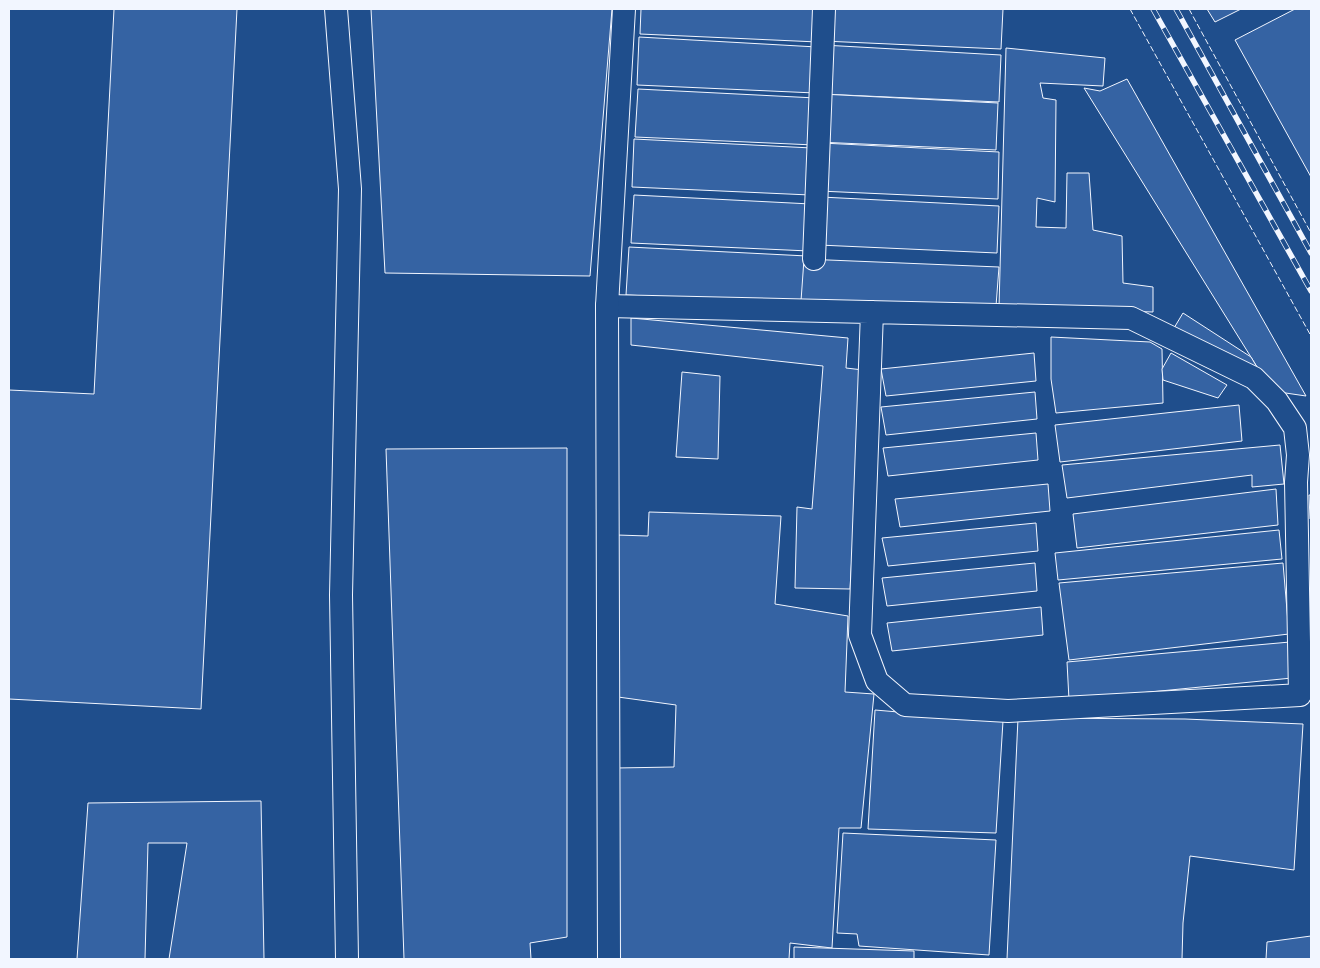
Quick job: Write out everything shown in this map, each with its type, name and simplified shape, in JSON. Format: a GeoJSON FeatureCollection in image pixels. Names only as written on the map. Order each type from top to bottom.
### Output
{"type":"FeatureCollection","features":[{"type":"Feature","properties":{"kind":"street"},"geometry":{"type":"LineString","coordinates":[[336,9],[350,189],[341,595],[347,959]]}},
{"type":"Feature","properties":{"kind":"street"},"geometry":{"type":"LineString","coordinates":[[609,959],[607,306],[624,9]]}},
{"type":"Feature","properties":{"kind":"street"},"geometry":{"type":"LineString","coordinates":[[814,259],[824,9]]}},
{"type":"Feature","properties":{"kind":"street"},"geometry":{"type":"LineString","coordinates":[[607,306],[872,312],[1131,318],[1254,378],[1303,427],[1296,482],[1300,695],[1008,711],[905,705],[877,681],[860,635],[872,312]]}},
{"type":"Feature","properties":{"kind":"building"},"geometry":{"type":"Polygon","coordinates":[[[114,9],[237,9],[201,709],[9,699],[9,390],[94,394],[114,9]]]}},
{"type":"Feature","properties":{"kind":"building"},"geometry":{"type":"Polygon","coordinates":[[[371,9],[612,9],[590,276],[385,273],[371,9]]]}},
{"type":"Feature","properties":{"kind":"building"},"geometry":{"type":"Polygon","coordinates":[[[641,9],[819,9],[818,42],[640,34],[641,9]]]}},
{"type":"Feature","properties":{"kind":"building"},"geometry":{"type":"Polygon","coordinates":[[[825,9],[1003,9],[1001,49],[823,41],[825,9]]]}},
{"type":"Feature","properties":{"kind":"building"},"geometry":{"type":"Polygon","coordinates":[[[1207,9],[1241,9],[1215,22],[1207,9]]]}},
{"type":"Feature","properties":{"kind":"building"},"geometry":{"type":"Polygon","coordinates":[[[1295,9],[1311,9],[1311,177],[1235,40],[1295,9]]]}},
{"type":"Feature","properties":{"kind":"building"},"geometry":{"type":"Polygon","coordinates":[[[639,37],[817,47],[815,93],[637,85],[639,37]]]}},
{"type":"Feature","properties":{"kind":"building"},"geometry":{"type":"Polygon","coordinates":[[[823,45],[1001,55],[999,102],[821,94],[823,45]]]}},
{"type":"Feature","properties":{"kind":"building"},"geometry":{"type":"Polygon","coordinates":[[[1006,48],[1105,58],[1103,86],[1040,83],[1043,98],[1056,100],[1055,202],[1037,198],[1036,227],[1066,228],[1067,173],[1089,173],[1093,230],[1122,236],[1123,283],[1153,287],[1153,312],[999,307],[1006,48]]]}},
{"type":"Feature","properties":{"kind":"building"},"geometry":{"type":"Polygon","coordinates":[[[1127,79],[1306,396],[1272,391],[1084,88],[1100,91],[1127,79]]]}},
{"type":"Feature","properties":{"kind":"building"},"geometry":{"type":"Polygon","coordinates":[[[638,89],[816,98],[814,145],[635,137],[638,89]]]}},
{"type":"Feature","properties":{"kind":"building"},"geometry":{"type":"Polygon","coordinates":[[[821,94],[998,103],[996,150],[818,142],[821,94]]]}},
{"type":"Feature","properties":{"kind":"building"},"geometry":{"type":"Polygon","coordinates":[[[634,139],[812,148],[810,195],[632,187],[634,139]]]}},
{"type":"Feature","properties":{"kind":"building"},"geometry":{"type":"Polygon","coordinates":[[[822,143],[999,152],[998,199],[819,191],[822,143]]]}},
{"type":"Feature","properties":{"kind":"building"},"geometry":{"type":"Polygon","coordinates":[[[634,195],[811,204],[809,251],[631,243],[634,195]]]}},
{"type":"Feature","properties":{"kind":"building"},"geometry":{"type":"Polygon","coordinates":[[[821,197],[999,206],[997,253],[819,245],[821,197]]]}},
{"type":"Feature","properties":{"kind":"building"},"geometry":{"type":"Polygon","coordinates":[[[629,247],[807,256],[805,303],[626,295],[629,247]]]}},
{"type":"Feature","properties":{"kind":"building"},"geometry":{"type":"Polygon","coordinates":[[[804,259],[999,267],[996,306],[801,301],[804,259]]]}},
{"type":"Feature","properties":{"kind":"building"},"geometry":{"type":"Polygon","coordinates":[[[1183,313],[1251,357],[1267,384],[1171,333],[1183,313]]]}},
{"type":"Feature","properties":{"kind":"building"},"geometry":{"type":"Polygon","coordinates":[[[631,318],[848,338],[846,368],[863,370],[850,589],[795,588],[797,507],[812,509],[823,366],[631,345],[631,318]]]}},
{"type":"Feature","properties":{"kind":"building"},"geometry":{"type":"Polygon","coordinates":[[[1051,337],[1150,342],[1162,349],[1163,403],[1056,413],[1051,379],[1051,337]]]}},
{"type":"Feature","properties":{"kind":"building"},"geometry":{"type":"Polygon","coordinates":[[[1034,353],[1036,381],[886,396],[881,369],[1034,353]]]}},
{"type":"Feature","properties":{"kind":"building"},"geometry":{"type":"Polygon","coordinates":[[[1171,353],[1227,385],[1218,398],[1163,380],[1162,369],[1171,353]]]}},
{"type":"Feature","properties":{"kind":"building"},"geometry":{"type":"Polygon","coordinates":[[[682,372],[720,376],[718,459],[676,457],[682,372]]]}},
{"type":"Feature","properties":{"kind":"building"},"geometry":{"type":"Polygon","coordinates":[[[1035,392],[1037,419],[886,435],[881,407],[1035,392]]]}},
{"type":"Feature","properties":{"kind":"building"},"geometry":{"type":"Polygon","coordinates":[[[1239,405],[1242,441],[1060,462],[1055,425],[1239,405]]]}},
{"type":"Feature","properties":{"kind":"building"},"geometry":{"type":"Polygon","coordinates":[[[1036,433],[1038,460],[888,476],[883,448],[1036,433]]]}},
{"type":"Feature","properties":{"kind":"building"},"geometry":{"type":"Polygon","coordinates":[[[1280,445],[1284,484],[1252,487],[1252,475],[1067,498],[1062,465],[1280,445]]]}},
{"type":"Feature","properties":{"kind":"building"},"geometry":{"type":"Polygon","coordinates":[[[567,448],[567,937],[530,943],[531,959],[404,959],[386,449],[567,448]]]}},
{"type":"Feature","properties":{"kind":"building"},"geometry":{"type":"Polygon","coordinates":[[[1048,484],[1050,511],[900,527],[895,499],[1048,484]]]}},
{"type":"Feature","properties":{"kind":"building"},"geometry":{"type":"Polygon","coordinates":[[[1276,489],[1278,525],[1077,548],[1073,514],[1276,489]]]}},
{"type":"Feature","properties":{"kind":"building"},"geometry":{"type":"Polygon","coordinates":[[[1309,495],[1311,495],[1311,519],[1310,519],[1309,495]]]}},
{"type":"Feature","properties":{"kind":"building"},"geometry":{"type":"Polygon","coordinates":[[[649,512],[781,516],[775,604],[848,616],[845,692],[874,694],[861,828],[839,828],[832,948],[790,943],[789,959],[617,959],[616,768],[674,767],[676,705],[618,697],[617,535],[648,536],[649,512]]]}},
{"type":"Feature","properties":{"kind":"building"},"geometry":{"type":"Polygon","coordinates":[[[1036,523],[1038,551],[888,566],[882,538],[1036,523]]]}},
{"type":"Feature","properties":{"kind":"building"},"geometry":{"type":"Polygon","coordinates":[[[1279,530],[1282,559],[1058,580],[1055,553],[1279,530]]]}},
{"type":"Feature","properties":{"kind":"building"},"geometry":{"type":"Polygon","coordinates":[[[1035,563],[1037,591],[887,606],[882,578],[1035,563]]]}},
{"type":"Feature","properties":{"kind":"building"},"geometry":{"type":"Polygon","coordinates":[[[1283,563],[1289,634],[1069,660],[1059,583],[1283,563]]]}},
{"type":"Feature","properties":{"kind":"building"},"geometry":{"type":"Polygon","coordinates":[[[1041,607],[1043,635],[892,651],[887,623],[1041,607]]]}},
{"type":"Feature","properties":{"kind":"building"},"geometry":{"type":"Polygon","coordinates":[[[1290,642],[1292,678],[1069,700],[1067,662],[1290,642]]]}},
{"type":"Feature","properties":{"kind":"building"},"geometry":{"type":"Polygon","coordinates":[[[875,710],[1003,721],[996,833],[868,829],[875,710]]]}},
{"type":"Feature","properties":{"kind":"building"},"geometry":{"type":"Polygon","coordinates":[[[1018,718],[1185,719],[1303,724],[1294,870],[1190,856],[1183,923],[1182,959],[1007,959],[1018,718]]]}},
{"type":"Feature","properties":{"kind":"building"},"geometry":{"type":"Polygon","coordinates":[[[261,801],[264,959],[169,959],[187,843],[148,843],[145,959],[77,959],[88,803],[261,801]]]}},
{"type":"Feature","properties":{"kind":"building"},"geometry":{"type":"Polygon","coordinates":[[[843,833],[996,840],[989,955],[859,946],[857,934],[837,933],[843,833]]]}},
{"type":"Feature","properties":{"kind":"building"},"geometry":{"type":"Polygon","coordinates":[[[1311,936],[1311,959],[1266,959],[1267,942],[1311,936]]]}},
{"type":"Feature","properties":{"kind":"building"},"geometry":{"type":"Polygon","coordinates":[[[794,947],[914,951],[914,959],[794,959],[794,947]]]}},
{"type":"Feature","properties":{"kind":"railway"},"geometry":{"type":"LineString","coordinates":[[1153,9],[1311,291]]}},
{"type":"Feature","properties":{"kind":"railway"},"geometry":{"type":"LineString","coordinates":[[1176,9],[1311,253]]}},
{"type":"Feature","properties":{"kind":"fence"},"geometry":{"type":"LineString","coordinates":[[1130,9],[1311,336]]}},
{"type":"Feature","properties":{"kind":"fence"},"geometry":{"type":"LineString","coordinates":[[1189,9],[1311,233]]}}]}
